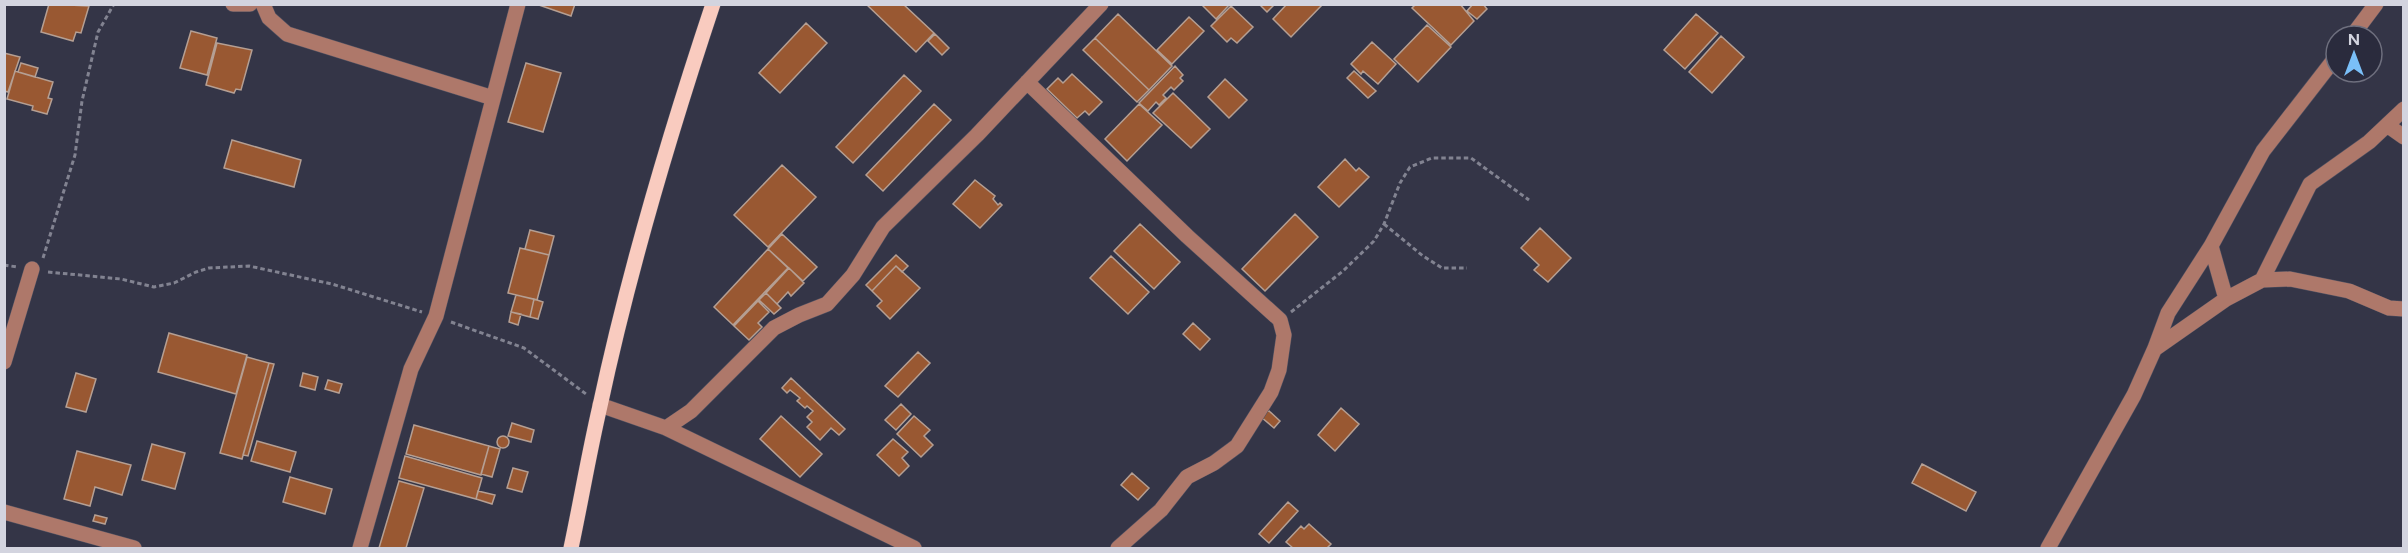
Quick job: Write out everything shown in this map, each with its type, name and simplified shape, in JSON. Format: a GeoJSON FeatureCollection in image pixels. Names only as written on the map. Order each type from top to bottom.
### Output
{"type":"FeatureCollection","features":[{"type":"Feature","properties":{"kind":"main road"},"geometry":{"type":"LineString","coordinates":[[572,549],[600,405],[653,197],[682,96],[713,4]]}},
{"type":"Feature","properties":{"kind":"street"},"geometry":{"type":"LineString","coordinates":[[233,4],[250,4]]}},
{"type":"Feature","properties":{"kind":"street"},"geometry":{"type":"LineString","coordinates":[[263,4],[269,18],[287,34],[493,98]]}},
{"type":"Feature","properties":{"kind":"street"},"geometry":{"type":"LineString","coordinates":[[360,549],[411,369],[436,316],[518,4]]}},
{"type":"Feature","properties":{"kind":"street"},"geometry":{"type":"LineString","coordinates":[[666,428],[691,411],[774,328],[827,304],[853,275],[883,227],[1101,4]]}},
{"type":"Feature","properties":{"kind":"street"},"geometry":{"type":"LineString","coordinates":[[2361,24],[2376,4]]}},
{"type":"Feature","properties":{"kind":"street"},"geometry":{"type":"LineString","coordinates":[[2048,549],[2134,394],[2168,313],[2211,246],[2263,151],[2324,72]]}},
{"type":"Feature","properties":{"kind":"street"},"geometry":{"type":"LineString","coordinates":[[1027,82],[1187,236],[1280,320],[1284,335],[1279,370],[1271,392],[1237,446],[1214,463],[1186,477],[1161,510],[1118,549]]}},
{"type":"Feature","properties":{"kind":"street"},"geometry":{"type":"LineString","coordinates":[[2262,280],[2310,184],[2369,142],[2403,109]]}},
{"type":"Feature","properties":{"kind":"street"},"geometry":{"type":"LineString","coordinates":[[2387,125],[2403,137]]}},
{"type":"Feature","properties":{"kind":"street"},"geometry":{"type":"LineString","coordinates":[[2211,246],[2226,299]]}},
{"type":"Feature","properties":{"kind":"street"},"geometry":{"type":"LineString","coordinates":[[4,362],[36,270]]}},
{"type":"Feature","properties":{"kind":"street"},"geometry":{"type":"LineString","coordinates":[[2155,348],[2226,299],[2262,280],[2290,279],[2349,291],[2399,310]]}},
{"type":"Feature","properties":{"kind":"street"},"geometry":{"type":"LineString","coordinates":[[600,405],[666,428],[914,549]]}},
{"type":"Feature","properties":{"kind":"street"},"geometry":{"type":"LineString","coordinates":[[4,512],[108,545],[134,549]]}},
{"type":"Feature","properties":{"kind":"path"},"geometry":{"type":"LineString","coordinates":[[36,270],[75,155],[82,101],[98,32],[114,4]]}},
{"type":"Feature","properties":{"kind":"path"},"geometry":{"type":"LineString","coordinates":[[1280,320],[1343,271],[1374,241],[1384,224],[1400,183],[1410,167],[1432,158],[1471,158],[1529,200]]}},
{"type":"Feature","properties":{"kind":"path"},"geometry":{"type":"LineString","coordinates":[[1384,224],[1423,256],[1442,268],[1467,268]]}},
{"type":"Feature","properties":{"kind":"path"},"geometry":{"type":"LineString","coordinates":[[4,265],[121,279],[154,287],[174,283],[209,268],[249,266],[332,284],[436,316],[524,348],[600,405]]}},
{"type":"Feature","properties":{"kind":"building"},"geometry":{"type":"Polygon","coordinates":[[[49,4],[89,6],[81,33],[76,32],[73,41],[41,32],[49,4]]]}},
{"type":"Feature","properties":{"kind":"building"},"geometry":{"type":"Polygon","coordinates":[[[536,4],[575,4],[571,16],[536,4]]]}},
{"type":"Feature","properties":{"kind":"building"},"geometry":{"type":"Polygon","coordinates":[[[866,4],[903,4],[934,33],[916,52],[866,4]]]}},
{"type":"Feature","properties":{"kind":"building"},"geometry":{"type":"Polygon","coordinates":[[[1201,4],[1230,4],[1216,19],[1201,4]]]}},
{"type":"Feature","properties":{"kind":"building"},"geometry":{"type":"Polygon","coordinates":[[[1259,4],[1275,4],[1267,12],[1259,4]]]}},
{"type":"Feature","properties":{"kind":"building"},"geometry":{"type":"Polygon","coordinates":[[[1287,4],[1323,4],[1291,37],[1273,19],[1287,4]]]}},
{"type":"Feature","properties":{"kind":"building"},"geometry":{"type":"Polygon","coordinates":[[[1416,4],[1460,4],[1474,21],[1451,45],[1412,8],[1416,4]]]}},
{"type":"Feature","properties":{"kind":"building"},"geometry":{"type":"Polygon","coordinates":[[[1473,4],[1483,4],[1487,9],[1477,19],[1467,11],[1473,4]]]}},
{"type":"Feature","properties":{"kind":"building"},"geometry":{"type":"Polygon","coordinates":[[[1231,6],[1253,27],[1237,43],[1231,38],[1227,42],[1211,26],[1231,6]]]}},
{"type":"Feature","properties":{"kind":"building"},"geometry":{"type":"Polygon","coordinates":[[[1118,14],[1172,66],[1149,90],[1095,38],[1118,14]]]}},
{"type":"Feature","properties":{"kind":"building"},"geometry":{"type":"Polygon","coordinates":[[[1696,14],[1718,33],[1685,69],[1664,50],[1696,14]]]}},
{"type":"Feature","properties":{"kind":"building"},"geometry":{"type":"Polygon","coordinates":[[[1189,17],[1204,31],[1172,64],[1157,50],[1189,17]]]}},
{"type":"Feature","properties":{"kind":"building"},"geometry":{"type":"Polygon","coordinates":[[[806,23],[827,43],[780,93],[759,73],[806,23]]]}},
{"type":"Feature","properties":{"kind":"building"},"geometry":{"type":"Polygon","coordinates":[[[1427,25],[1451,47],[1418,82],[1394,59],[1427,25]]]}},
{"type":"Feature","properties":{"kind":"building"},"geometry":{"type":"Polygon","coordinates":[[[191,31],[217,38],[207,75],[180,68],[191,31]]]}},
{"type":"Feature","properties":{"kind":"building"},"geometry":{"type":"Polygon","coordinates":[[[935,34],[949,48],[942,55],[928,41],[935,34]]]}},
{"type":"Feature","properties":{"kind":"building"},"geometry":{"type":"Polygon","coordinates":[[[1721,36],[1744,57],[1712,93],[1689,72],[1721,36]]]}},
{"type":"Feature","properties":{"kind":"building"},"geometry":{"type":"Polygon","coordinates":[[[1095,38],[1149,90],[1137,102],[1083,50],[1095,38]]]}},
{"type":"Feature","properties":{"kind":"building"},"geometry":{"type":"Polygon","coordinates":[[[1372,42],[1396,64],[1378,84],[1363,71],[1361,74],[1351,64],[1372,42]]]}},
{"type":"Feature","properties":{"kind":"building"},"geometry":{"type":"Polygon","coordinates":[[[217,43],[252,50],[241,90],[236,89],[234,93],[206,85],[217,43]]]}},
{"type":"Feature","properties":{"kind":"building"},"geometry":{"type":"Polygon","coordinates":[[[4,53],[20,57],[8,92],[4,91],[4,53]]]}},
{"type":"Feature","properties":{"kind":"building"},"geometry":{"type":"Polygon","coordinates":[[[21,63],[38,68],[35,77],[18,72],[21,63]]]}},
{"type":"Feature","properties":{"kind":"building"},"geometry":{"type":"Polygon","coordinates":[[[526,63],[561,73],[543,132],[508,122],[526,63]]]}},
{"type":"Feature","properties":{"kind":"building"},"geometry":{"type":"Polygon","coordinates":[[[1175,66],[1183,75],[1180,78],[1183,81],[1174,90],[1171,87],[1163,95],[1166,98],[1159,105],[1156,102],[1148,111],[1139,103],[1175,66]]]}},
{"type":"Feature","properties":{"kind":"building"},"geometry":{"type":"Polygon","coordinates":[[[15,71],[53,82],[48,98],[52,99],[47,114],[32,110],[33,106],[7,99],[15,71]]]}},
{"type":"Feature","properties":{"kind":"building"},"geometry":{"type":"Polygon","coordinates":[[[1354,71],[1376,91],[1368,98],[1347,78],[1354,71]]]}},
{"type":"Feature","properties":{"kind":"building"},"geometry":{"type":"Polygon","coordinates":[[[1072,74],[1102,102],[1089,115],[1085,111],[1077,118],[1047,89],[1058,78],[1063,83],[1072,74]]]}},
{"type":"Feature","properties":{"kind":"building"},"geometry":{"type":"Polygon","coordinates":[[[904,75],[921,91],[853,163],[836,147],[904,75]]]}},
{"type":"Feature","properties":{"kind":"building"},"geometry":{"type":"Polygon","coordinates":[[[1225,79],[1247,100],[1229,118],[1208,97],[1225,79]]]}},
{"type":"Feature","properties":{"kind":"building"},"geometry":{"type":"Polygon","coordinates":[[[1173,93],[1210,129],[1191,148],[1153,113],[1173,93]]]}},
{"type":"Feature","properties":{"kind":"building"},"geometry":{"type":"Polygon","coordinates":[[[934,104],[951,120],[883,191],[866,175],[934,104]]]}},
{"type":"Feature","properties":{"kind":"building"},"geometry":{"type":"Polygon","coordinates":[[[1139,104],[1162,125],[1127,161],[1105,139],[1139,104]]]}},
{"type":"Feature","properties":{"kind":"building"},"geometry":{"type":"Polygon","coordinates":[[[232,140],[301,160],[294,187],[224,168],[232,140]]]}},
{"type":"Feature","properties":{"kind":"building"},"geometry":{"type":"Polygon","coordinates":[[[1345,159],[1356,171],[1359,168],[1369,177],[1339,207],[1318,187],[1345,159]]]}},
{"type":"Feature","properties":{"kind":"building"},"geometry":{"type":"Polygon","coordinates":[[[782,165],[816,197],[768,247],[734,215],[782,165]]]}},
{"type":"Feature","properties":{"kind":"building"},"geometry":{"type":"Polygon","coordinates":[[[975,180],[995,196],[993,199],[998,205],[1000,203],[1002,205],[980,228],[953,204],[975,180]]]}},
{"type":"Feature","properties":{"kind":"building"},"geometry":{"type":"Polygon","coordinates":[[[1295,214],[1318,237],[1265,291],[1242,269],[1295,214]]]}},
{"type":"Feature","properties":{"kind":"building"},"geometry":{"type":"Polygon","coordinates":[[[1140,224],[1180,262],[1154,289],[1114,251],[1140,224]]]}},
{"type":"Feature","properties":{"kind":"building"},"geometry":{"type":"Polygon","coordinates":[[[1540,228],[1571,258],[1548,282],[1534,270],[1539,265],[1521,248],[1540,228]]]}},
{"type":"Feature","properties":{"kind":"building"},"geometry":{"type":"Polygon","coordinates":[[[530,230],[554,236],[549,255],[525,249],[530,230]]]}},
{"type":"Feature","properties":{"kind":"building"},"geometry":{"type":"Polygon","coordinates":[[[782,234],[817,267],[803,281],[768,249],[782,234]]]}},
{"type":"Feature","properties":{"kind":"building"},"geometry":{"type":"Polygon","coordinates":[[[520,248],[549,255],[537,300],[508,293],[520,248]]]}},
{"type":"Feature","properties":{"kind":"building"},"geometry":{"type":"Polygon","coordinates":[[[768,249],[788,268],[733,325],[714,307],[768,249]]]}},
{"type":"Feature","properties":{"kind":"building"},"geometry":{"type":"Polygon","coordinates":[[[896,255],[908,266],[902,272],[896,266],[872,291],[866,285],[896,255]]]}},
{"type":"Feature","properties":{"kind":"building"},"geometry":{"type":"Polygon","coordinates":[[[1111,256],[1149,292],[1128,314],[1090,278],[1111,256]]]}},
{"type":"Feature","properties":{"kind":"building"},"geometry":{"type":"Polygon","coordinates":[[[896,266],[920,288],[890,319],[877,306],[882,301],[872,291],[896,266]]]}},
{"type":"Feature","properties":{"kind":"building"},"geometry":{"type":"Polygon","coordinates":[[[789,268],[804,283],[791,296],[788,292],[777,304],[766,293],[789,268]]]}},
{"type":"Feature","properties":{"kind":"building"},"geometry":{"type":"Polygon","coordinates":[[[766,293],[781,308],[774,314],[759,300],[766,293]]]}},
{"type":"Feature","properties":{"kind":"building"},"geometry":{"type":"Polygon","coordinates":[[[516,295],[534,299],[530,317],[511,312],[516,295]]]}},
{"type":"Feature","properties":{"kind":"building"},"geometry":{"type":"Polygon","coordinates":[[[534,299],[543,302],[538,319],[530,317],[534,299]]]}},
{"type":"Feature","properties":{"kind":"building"},"geometry":{"type":"Polygon","coordinates":[[[758,301],[769,312],[758,323],[762,327],[749,340],[734,326],[758,301]]]}},
{"type":"Feature","properties":{"kind":"building"},"geometry":{"type":"Polygon","coordinates":[[[511,312],[521,314],[518,325],[509,322],[511,312]]]}},
{"type":"Feature","properties":{"kind":"building"},"geometry":{"type":"Polygon","coordinates":[[[1193,323],[1210,339],[1200,350],[1183,334],[1193,323]]]}},
{"type":"Feature","properties":{"kind":"building"},"geometry":{"type":"Polygon","coordinates":[[[169,333],[247,355],[236,394],[158,372],[169,333]]]}},
{"type":"Feature","properties":{"kind":"building"},"geometry":{"type":"Polygon","coordinates":[[[918,352],[930,363],[898,397],[885,386],[918,352]]]}},
{"type":"Feature","properties":{"kind":"building"},"geometry":{"type":"Polygon","coordinates":[[[247,357],[269,363],[242,459],[220,453],[247,357]]]}},
{"type":"Feature","properties":{"kind":"building"},"geometry":{"type":"Polygon","coordinates":[[[269,363],[274,364],[248,456],[243,455],[269,363]]]}},
{"type":"Feature","properties":{"kind":"building"},"geometry":{"type":"Polygon","coordinates":[[[76,373],[96,379],[86,412],[66,407],[76,373]]]}},
{"type":"Feature","properties":{"kind":"building"},"geometry":{"type":"Polygon","coordinates":[[[303,373],[318,377],[315,390],[300,386],[303,373]]]}},
{"type":"Feature","properties":{"kind":"building"},"geometry":{"type":"Polygon","coordinates":[[[791,378],[845,429],[839,435],[831,428],[820,440],[807,427],[812,422],[807,417],[813,411],[797,401],[800,398],[790,390],[787,393],[782,388],[791,378]]]}},
{"type":"Feature","properties":{"kind":"building"},"geometry":{"type":"Polygon","coordinates":[[[328,380],[342,384],[339,393],[325,389],[328,380]]]}},
{"type":"Feature","properties":{"kind":"building"},"geometry":{"type":"Polygon","coordinates":[[[901,404],[911,414],[896,430],[885,420],[901,404]]]}},
{"type":"Feature","properties":{"kind":"building"},"geometry":{"type":"Polygon","coordinates":[[[1341,408],[1359,424],[1335,451],[1318,435],[1341,408]]]}},
{"type":"Feature","properties":{"kind":"building"},"geometry":{"type":"Polygon","coordinates":[[[1268,410],[1280,421],[1274,428],[1261,417],[1268,410]]]}},
{"type":"Feature","properties":{"kind":"building"},"geometry":{"type":"Polygon","coordinates":[[[781,416],[822,454],[800,477],[760,439],[781,416]]]}},
{"type":"Feature","properties":{"kind":"building"},"geometry":{"type":"Polygon","coordinates":[[[914,416],[930,430],[924,436],[933,445],[921,457],[897,434],[914,416]]]}},
{"type":"Feature","properties":{"kind":"building"},"geometry":{"type":"Polygon","coordinates":[[[512,423],[534,430],[531,442],[508,436],[512,423]]]}},
{"type":"Feature","properties":{"kind":"building"},"geometry":{"type":"Polygon","coordinates":[[[414,425],[489,446],[481,475],[406,454],[414,425]]]}},
{"type":"Feature","properties":{"kind":"building"},"geometry":{"type":"Polygon","coordinates":[[[505,436],[509,442],[505,448],[501,448],[497,440],[505,436]]]}},
{"type":"Feature","properties":{"kind":"building"},"geometry":{"type":"Polygon","coordinates":[[[893,439],[908,452],[902,458],[909,466],[899,476],[877,455],[893,439]]]}},
{"type":"Feature","properties":{"kind":"building"},"geometry":{"type":"Polygon","coordinates":[[[257,441],[296,452],[290,472],[251,461],[257,441]]]}},
{"type":"Feature","properties":{"kind":"building"},"geometry":{"type":"Polygon","coordinates":[[[152,444],[185,453],[175,489],[142,480],[152,444]]]}},
{"type":"Feature","properties":{"kind":"building"},"geometry":{"type":"Polygon","coordinates":[[[489,446],[500,449],[492,477],[481,474],[489,446]]]}},
{"type":"Feature","properties":{"kind":"building"},"geometry":{"type":"Polygon","coordinates":[[[77,451],[131,465],[122,495],[95,487],[90,506],[64,499],[77,451]]]}},
{"type":"Feature","properties":{"kind":"building"},"geometry":{"type":"Polygon","coordinates":[[[405,456],[482,478],[476,499],[399,478],[405,456]]]}},
{"type":"Feature","properties":{"kind":"building"},"geometry":{"type":"Polygon","coordinates":[[[1922,464],[1976,492],[1966,511],[1912,483],[1922,464]]]}},
{"type":"Feature","properties":{"kind":"building"},"geometry":{"type":"Polygon","coordinates":[[[513,468],[528,472],[522,492],[507,488],[513,468]]]}},
{"type":"Feature","properties":{"kind":"building"},"geometry":{"type":"Polygon","coordinates":[[[1132,473],[1149,488],[1138,500],[1121,485],[1132,473]]]}},
{"type":"Feature","properties":{"kind":"building"},"geometry":{"type":"Polygon","coordinates":[[[290,477],[332,489],[325,514],[283,502],[290,477]]]}},
{"type":"Feature","properties":{"kind":"building"},"geometry":{"type":"Polygon","coordinates":[[[399,481],[424,488],[406,548],[379,548],[399,481]]]}},
{"type":"Feature","properties":{"kind":"building"},"geometry":{"type":"Polygon","coordinates":[[[478,491],[495,495],[492,504],[476,499],[478,491]]]}},
{"type":"Feature","properties":{"kind":"building"},"geometry":{"type":"Polygon","coordinates":[[[1288,502],[1298,511],[1269,543],[1259,534],[1288,502]]]}},
{"type":"Feature","properties":{"kind":"building"},"geometry":{"type":"Polygon","coordinates":[[[95,515],[107,518],[105,524],[93,521],[95,515]]]}},
{"type":"Feature","properties":{"kind":"building"},"geometry":{"type":"Polygon","coordinates":[[[1309,524],[1331,544],[1327,548],[1293,548],[1286,542],[1301,526],[1304,529],[1309,524]]]}}]}
